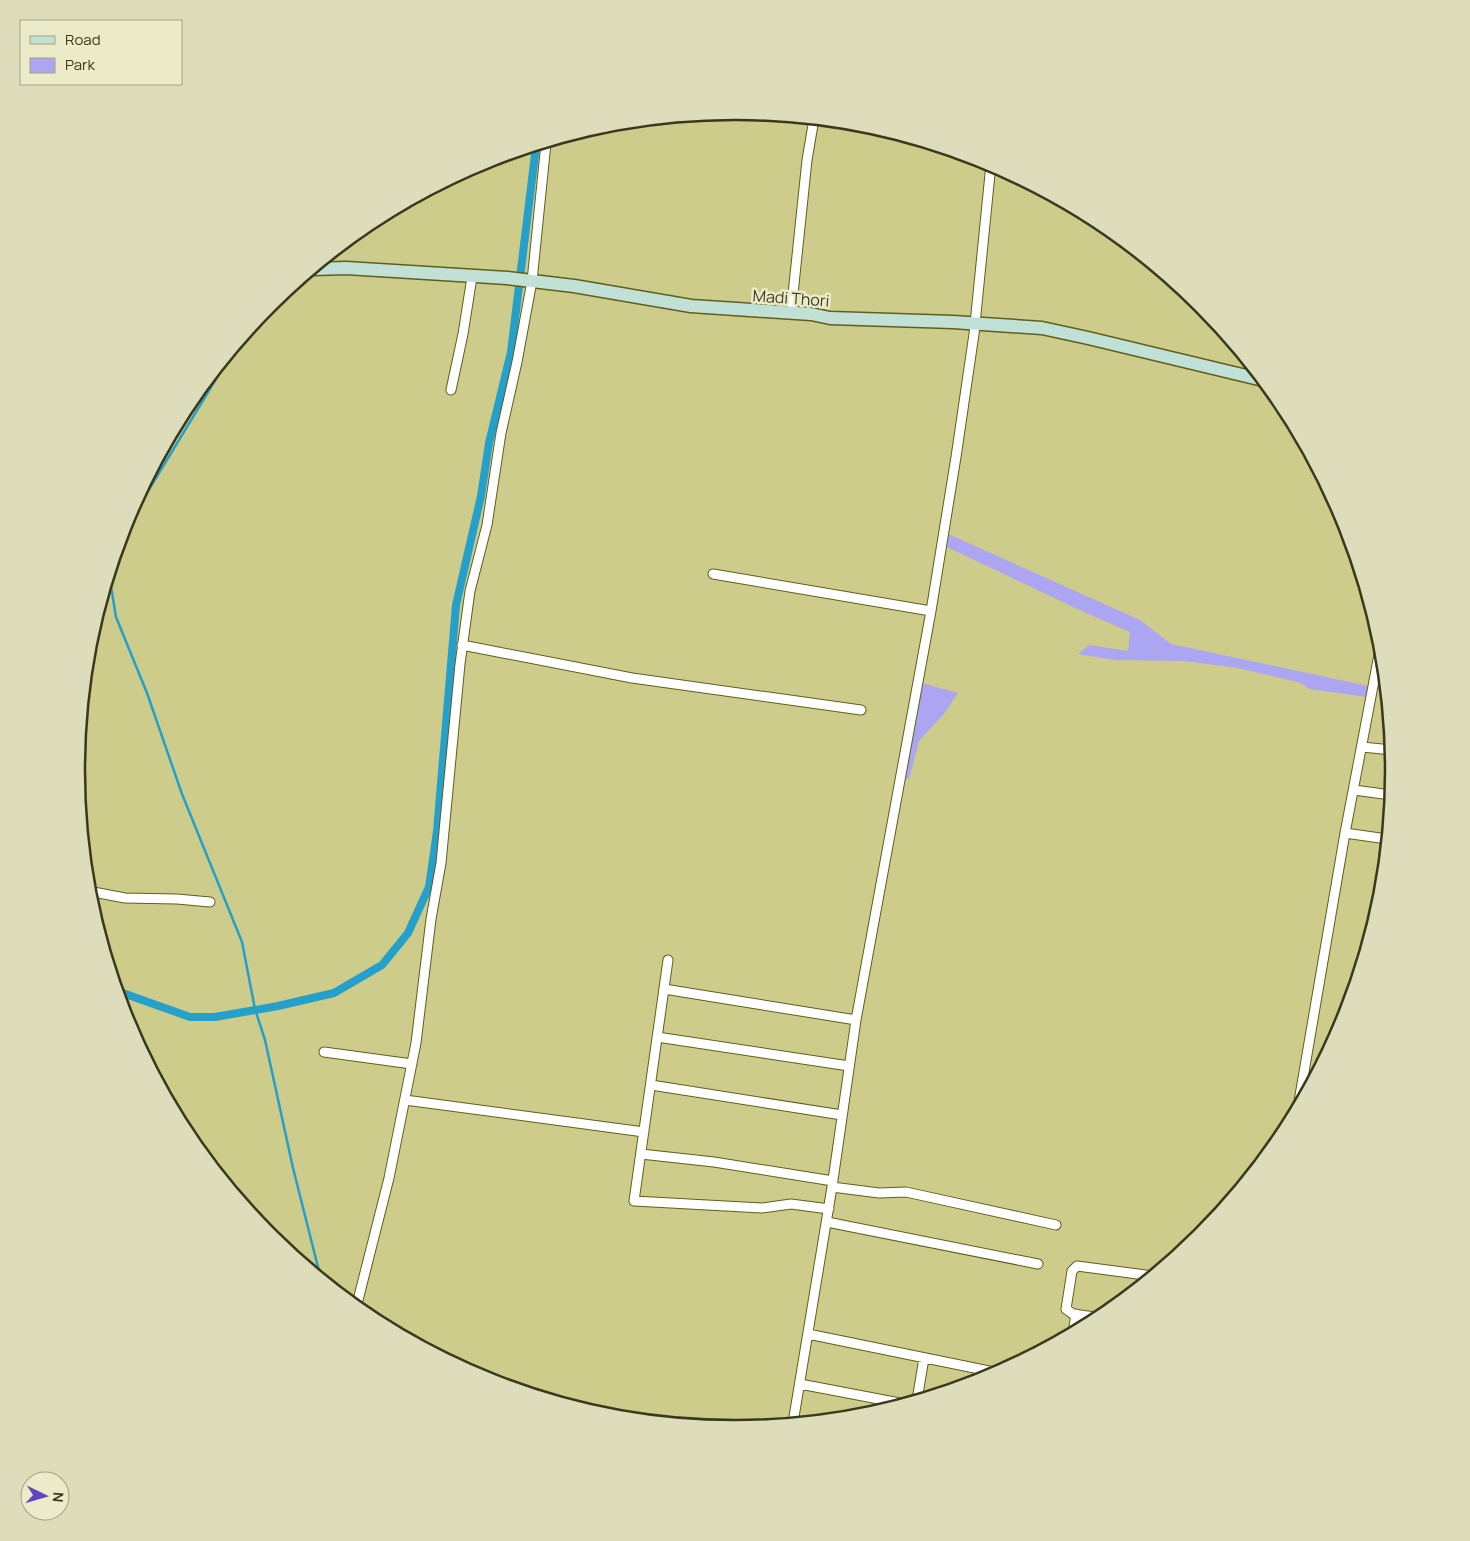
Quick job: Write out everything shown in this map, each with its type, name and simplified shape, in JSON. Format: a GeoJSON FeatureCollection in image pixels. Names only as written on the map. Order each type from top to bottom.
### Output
{"type":"FeatureCollection","features":[{"type":"Feature","properties":{"kind":"main road","name":"Madi Thori"},"geometry":{"type":"LineString","coordinates":[[322,269],[346,268],[510,279],[574,286],[691,306],[791,313],[830,318],[975,324],[1051,330],[1253,378]]}},
{"type":"Feature","properties":{"kind":"street"},"geometry":{"type":"LineString","coordinates":[[791,313],[807,160],[813,125]]}},
{"type":"Feature","properties":{"kind":"street"},"geometry":{"type":"LineString","coordinates":[[358,1300],[389,1178],[412,1064],[431,919],[441,863],[462,645],[470,591],[487,525],[501,433],[517,362],[545,149]]}},
{"type":"Feature","properties":{"kind":"street"},"geometry":{"type":"LineString","coordinates":[[794,1417],[833,1184],[856,1020],[931,611],[956,457],[975,324],[990,173]]}},
{"type":"Feature","properties":{"kind":"street"},"geometry":{"type":"LineString","coordinates":[[451,390],[463,334],[472,277]]}},
{"type":"Feature","properties":{"kind":"street"},"geometry":{"type":"LineString","coordinates":[[713,574],[931,611]]}},
{"type":"Feature","properties":{"kind":"street"},"geometry":{"type":"LineString","coordinates":[[462,645],[632,678],[861,710]]}},
{"type":"Feature","properties":{"kind":"street"},"geometry":{"type":"LineString","coordinates":[[1301,1091],[1345,833],[1376,668]]}},
{"type":"Feature","properties":{"kind":"street"},"geometry":{"type":"LineString","coordinates":[[1362,747],[1384,749]]}},
{"type":"Feature","properties":{"kind":"street"},"geometry":{"type":"LineString","coordinates":[[1354,790],[1384,794]]}},
{"type":"Feature","properties":{"kind":"street"},"geometry":{"type":"LineString","coordinates":[[1345,833],[1381,838]]}},
{"type":"Feature","properties":{"kind":"street"},"geometry":{"type":"LineString","coordinates":[[96,893],[125,898],[210,902]]}},
{"type":"Feature","properties":{"kind":"street"},"geometry":{"type":"LineString","coordinates":[[668,960],[634,1201],[762,1208],[791,1204],[829,1209]]}},
{"type":"Feature","properties":{"kind":"street"},"geometry":{"type":"LineString","coordinates":[[664,989],[856,1020]]}},
{"type":"Feature","properties":{"kind":"street"},"geometry":{"type":"LineString","coordinates":[[657,1037],[849,1066]]}},
{"type":"Feature","properties":{"kind":"street"},"geometry":{"type":"LineString","coordinates":[[324,1052],[412,1064]]}},
{"type":"Feature","properties":{"kind":"street"},"geometry":{"type":"LineString","coordinates":[[650,1084],[842,1115]]}},
{"type":"Feature","properties":{"kind":"street"},"geometry":{"type":"LineString","coordinates":[[405,1100],[644,1132]]}},
{"type":"Feature","properties":{"kind":"street"},"geometry":{"type":"LineString","coordinates":[[641,1154],[733,1165],[879,1193],[906,1192],[1056,1226]]}},
{"type":"Feature","properties":{"kind":"street"},"geometry":{"type":"LineString","coordinates":[[826,1222],[1038,1264]]}},
{"type":"Feature","properties":{"kind":"street"},"geometry":{"type":"LineString","coordinates":[[1088,1316],[1069,1312],[1066,1309],[1072,1271],[1077,1266],[1145,1275]]}},
{"type":"Feature","properties":{"kind":"street"},"geometry":{"type":"LineString","coordinates":[[1074,1324],[1076,1314]]}},
{"type":"Feature","properties":{"kind":"street"},"geometry":{"type":"LineString","coordinates":[[808,1334],[985,1370]]}},
{"type":"Feature","properties":{"kind":"street"},"geometry":{"type":"LineString","coordinates":[[918,1394],[924,1358]]}},
{"type":"Feature","properties":{"kind":"street"},"geometry":{"type":"LineString","coordinates":[[800,1384],[890,1401]]}},
{"type":"Feature","properties":{"kind":"green space"},"geometry":{"type":"Polygon","coordinates":[[[948,534],[1140,620],[1171,644],[1368,686],[1367,697],[1309,689],[1301,683],[1238,668],[1184,661],[1115,660],[1078,654],[1089,645],[1128,651],[1130,632],[947,547],[948,534]]]}},
{"type":"Feature","properties":{"kind":"green space"},"geometry":{"type":"Polygon","coordinates":[[[922,683],[958,693],[944,714],[919,741],[909,779],[904,779],[922,683]]]}},
{"type":"Feature","properties":{"kind":"waterway"},"geometry":{"type":"LineString","coordinates":[[125,994],[190,1017],[215,1017],[278,1006],[334,993],[382,965],[408,933],[429,887],[437,831],[456,605],[481,496],[489,443],[511,352],[535,152]]}},
{"type":"Feature","properties":{"kind":"waterway"},"geometry":{"type":"LineString","coordinates":[[149,489],[215,381]]}},
{"type":"Feature","properties":{"kind":"waterway"},"geometry":{"type":"LineString","coordinates":[[111,588],[116,617],[147,693],[182,794],[242,942],[255,1009],[265,1040],[293,1168],[319,1269]]}}]}
